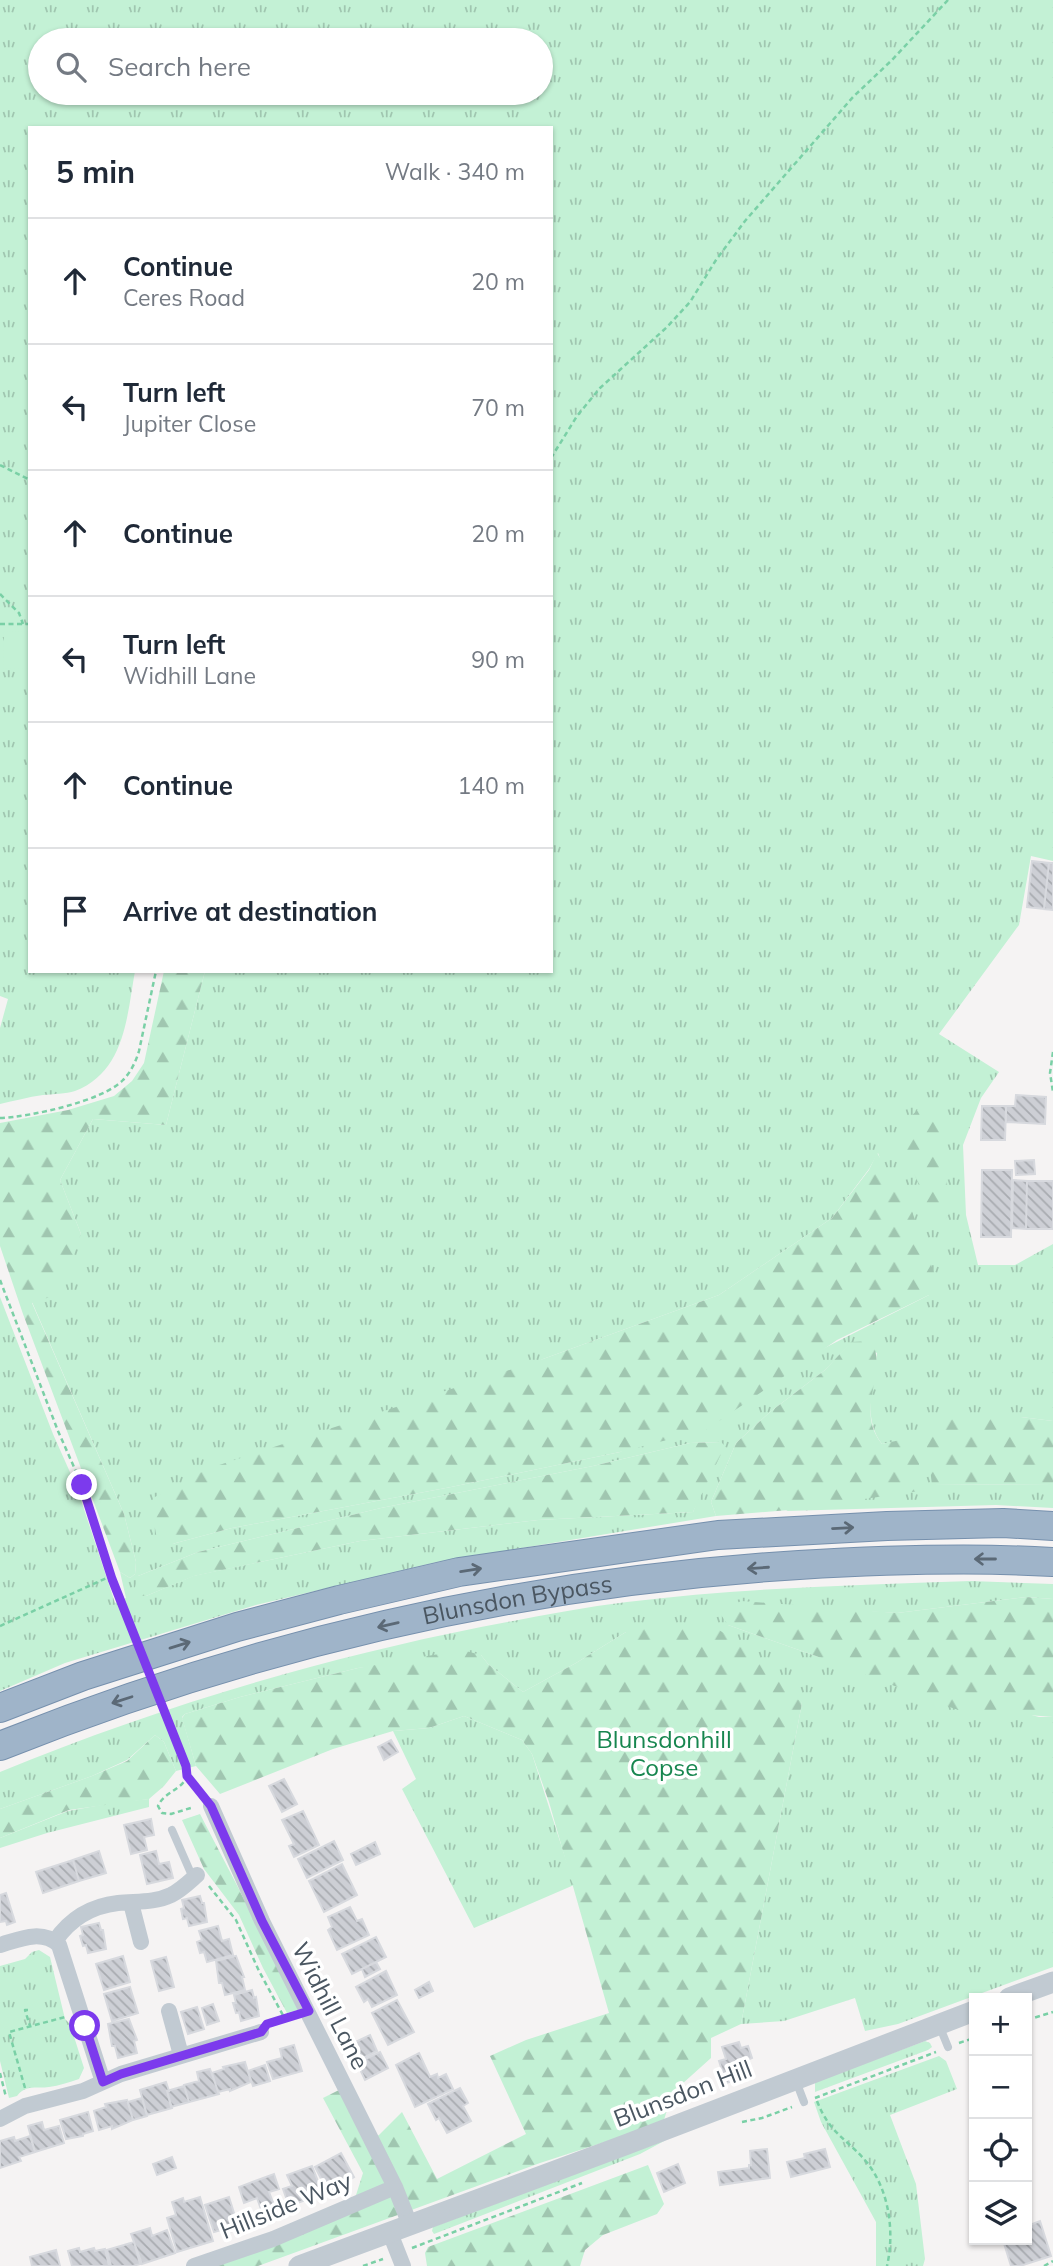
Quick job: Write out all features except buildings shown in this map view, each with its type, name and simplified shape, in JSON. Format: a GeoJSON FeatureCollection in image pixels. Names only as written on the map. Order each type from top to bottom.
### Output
{"type":"FeatureCollection","features":[{"type":"Feature","properties":{"kind":"highway","name":"Blunsdon Bypass"},"geometry":{"type":"LineString","coordinates":[[0,1707],[83,1676],[237,1627],[458,1572],[718,1535],[887,1526],[1003,1523],[1053,1526]]}},
{"type":"Feature","properties":{"kind":"highway","name":"Blunsdon Bypass"},"geometry":{"type":"LineString","coordinates":[[0,1745],[83,1712],[217,1670],[362,1631],[486,1603],[606,1583],[729,1570],[887,1560],[1004,1559],[1053,1562]]}},
{"type":"Feature","properties":{"kind":"street","name":"Widhill Lane"},"geometry":{"type":"LineString","coordinates":[[211,1806],[262,1921],[395,2187],[410,2225]]}},
{"type":"Feature","properties":{"kind":"street"},"geometry":{"type":"LineString","coordinates":[[55,1941],[64,1928],[81,1914],[110,1905],[156,1900],[173,1894],[199,1878]]}},
{"type":"Feature","properties":{"kind":"street"},"geometry":{"type":"LineString","coordinates":[[131,1903],[141,1942]]}},
{"type":"Feature","properties":{"kind":"street"},"geometry":{"type":"LineString","coordinates":[[0,1945],[38,1936],[55,1941],[63,1953],[103,2082]]}},
{"type":"Feature","properties":{"kind":"street"},"geometry":{"type":"LineString","coordinates":[[1023,1993],[1053,1982]]}},
{"type":"Feature","properties":{"kind":"street"},"geometry":{"type":"LineString","coordinates":[[169,2011],[181,2055]]}},
{"type":"Feature","properties":{"kind":"street","name":"Blunsdon Hill"},"geometry":{"type":"LineString","coordinates":[[299,2266],[680,2127],[795,2078],[969,2013]]}},
{"type":"Feature","properties":{"kind":"street"},"geometry":{"type":"LineString","coordinates":[[5,2116],[30,2105],[83,2091],[121,2074],[261,2032]]}},
{"type":"Feature","properties":{"kind":"street","name":"Hillside Way"},"geometry":{"type":"LineString","coordinates":[[194,2266],[273,2239],[395,2187]]}},
{"type":"Feature","properties":{"kind":"street"},"geometry":{"type":"LineString","coordinates":[[390,2233],[400,2260]]}},
{"type":"Feature","properties":{"kind":"lane"},"geometry":{"type":"LineString","coordinates":[[172,1830],[199,1878]]}},
{"type":"Feature","properties":{"kind":"lane"},"geometry":{"type":"LineString","coordinates":[[939,2025],[948,2047]]}},
{"type":"Feature","properties":{"kind":"lane"},"geometry":{"type":"LineString","coordinates":[[795,2078],[804,2102]]}},
{"type":"Feature","properties":{"kind":"path"},"geometry":{"type":"LineString","coordinates":[[553,455],[577,416],[600,388],[691,302],[744,221],[853,97],[948,0]]}},
{"type":"Feature","properties":{"kind":"path"},"geometry":{"type":"LineString","coordinates":[[0,465],[28,479]]}},
{"type":"Feature","properties":{"kind":"path"},"geometry":{"type":"LineString","coordinates":[[0,594],[19,613],[23,624]]}},
{"type":"Feature","properties":{"kind":"path"},"geometry":{"type":"LineString","coordinates":[[0,624],[28,624]]}},
{"type":"Feature","properties":{"kind":"path"},"geometry":{"type":"LineString","coordinates":[[0,1118],[34,1114],[74,1104],[102,1094],[122,1081],[139,1051],[156,973]]}},
{"type":"Feature","properties":{"kind":"path"},"geometry":{"type":"LineString","coordinates":[[1053,1052],[1050,1073],[1053,1092]]}},
{"type":"Feature","properties":{"kind":"path"},"geometry":{"type":"LineString","coordinates":[[0,1280],[82,1485],[112,1577],[186,1766],[187,1776],[211,1806]]}},
{"type":"Feature","properties":{"kind":"path"},"geometry":{"type":"LineString","coordinates":[[0,1626],[112,1577]]}},
{"type":"Feature","properties":{"kind":"path"},"geometry":{"type":"LineString","coordinates":[[187,1776],[180,1787],[163,1797],[158,1806],[162,1813],[211,1806]]}},
{"type":"Feature","properties":{"kind":"path"},"geometry":{"type":"LineString","coordinates":[[176,1812],[180,1821]]}},
{"type":"Feature","properties":{"kind":"path"},"geometry":{"type":"LineString","coordinates":[[199,1878],[236,1920],[285,2019]]}},
{"type":"Feature","properties":{"kind":"path"},"geometry":{"type":"LineString","coordinates":[[28,2010],[25,2010],[30,2026]]}},
{"type":"Feature","properties":{"kind":"path"},"geometry":{"type":"LineString","coordinates":[[261,2032],[267,2024],[309,2011]]}},
{"type":"Feature","properties":{"kind":"path"},"geometry":{"type":"LineString","coordinates":[[30,2105],[9,2032],[81,2012]]}},
{"type":"Feature","properties":{"kind":"path"},"geometry":{"type":"LineString","coordinates":[[1032,2018],[1053,2012]]}},
{"type":"Feature","properties":{"kind":"path"},"geometry":{"type":"LineString","coordinates":[[738,2123],[762,2118],[969,2040]]}},
{"type":"Feature","properties":{"kind":"path"},"geometry":{"type":"LineString","coordinates":[[0,2073],[5,2116]]}},
{"type":"Feature","properties":{"kind":"path"},"geometry":{"type":"LineString","coordinates":[[816,2098],[822,2115],[834,2132],[863,2158],[883,2190],[888,2208],[890,2253],[887,2266]]}},
{"type":"Feature","properties":{"kind":"path"},"geometry":{"type":"LineString","coordinates":[[363,2266],[400,2260],[592,2179]]}},
{"type":"Feature","properties":{"kind":"path"},"geometry":{"type":"LineString","coordinates":[[1044,2266],[1053,2260]]}},
{"type":"Feature","properties":{"kind":"green space"},"geometry":{"type":"Polygon","coordinates":[[[0,0],[1053,0],[1053,861],[1031,856],[1019,925],[939,1034],[999,1072],[981,1098],[963,1145],[966,1215],[978,1265],[1015,1265],[1053,1244],[1053,1421],[1021,1417],[932,1484],[1053,1485],[1053,1508],[996,1505],[786,1511],[909,1439],[882,1444],[876,1434],[870,1400],[877,1353],[852,1342],[825,1370],[770,1412],[736,1443],[711,1502],[716,1516],[437,1562],[256,1605],[65,1663],[0,1691],[0,1297],[77,1488],[115,1603],[126,1598],[120,1572],[130,1578],[135,1574],[136,1562],[124,1514],[32,1302],[81,1234],[60,1180],[93,1119],[166,1125],[204,973],[553,973],[553,126],[28,126],[28,973],[135,973],[121,1041],[104,1071],[92,1082],[75,1091],[0,1104],[0,1028],[8,999],[0,996],[0,0]],[[878,1153],[832,1218],[719,1295],[543,1359],[172,1544],[232,1528],[620,1452],[929,1295],[878,1153]],[[720,1442],[690,1443],[593,1466],[381,1508],[198,1552],[138,1576],[146,1596],[193,1576],[360,1541],[538,1520],[693,1512],[720,1442]]]}},
{"type":"Feature","properties":{"kind":"green space"},"geometry":{"type":"Polygon","coordinates":[[[4,631],[28,632],[28,669],[3,668],[4,631]]]}},
{"type":"Feature","properties":{"kind":"green space"},"geometry":{"type":"Polygon","coordinates":[[[164,973],[204,973],[166,1125],[93,1119],[60,1180],[81,1234],[56,1295],[32,1303],[124,1514],[136,1562],[135,1574],[130,1578],[120,1572],[0,1246],[0,1123],[68,1110],[114,1096],[132,1081],[144,1063],[164,973]]]}},
{"type":"Feature","properties":{"kind":"green space"},"geometry":{"type":"Polygon","coordinates":[[[926,1102],[938,1105],[944,1135],[949,1214],[937,1230],[903,1146],[907,1120],[926,1102]]]}},
{"type":"Feature","properties":{"kind":"green space"},"geometry":{"type":"Polygon","coordinates":[[[877,1153],[909,1203],[939,1287],[929,1295],[837,1340],[706,1430],[620,1452],[232,1528],[172,1544],[157,1539],[152,1512],[153,1498],[207,1469],[543,1359],[719,1295],[832,1218],[869,1170],[877,1153]]]}},
{"type":"Feature","properties":{"kind":"green space"},"geometry":{"type":"Polygon","coordinates":[[[872,1341],[876,1354],[871,1405],[874,1431],[882,1444],[909,1438],[919,1448],[919,1491],[789,1510],[716,1516],[711,1502],[736,1443],[770,1412],[825,1370],[851,1342],[872,1341]]]}},
{"type":"Feature","properties":{"kind":"green space"},"geometry":{"type":"Polygon","coordinates":[[[1021,1417],[1053,1421],[1053,1485],[932,1484],[925,1434],[936,1420],[1021,1417]]]}},
{"type":"Feature","properties":{"kind":"green space"},"geometry":{"type":"Polygon","coordinates":[[[721,1442],[725,1446],[693,1512],[538,1520],[360,1541],[194,1576],[146,1596],[133,1595],[138,1576],[198,1552],[381,1508],[593,1466],[690,1443],[721,1442]]]}},
{"type":"Feature","properties":{"kind":"green space"},"geometry":{"type":"Polygon","coordinates":[[[971,1581],[1053,1584],[1053,1599],[1026,1597],[897,1613],[825,1609],[728,1625],[816,1656],[1039,1717],[1053,1717],[1053,1967],[982,1993],[969,1993],[969,1998],[898,2024],[865,2031],[855,1998],[784,2021],[741,2024],[802,1703],[626,1632],[523,1692],[488,1664],[481,1655],[358,1668],[240,1697],[182,1717],[196,1766],[176,1771],[164,1742],[155,1735],[127,1760],[92,1776],[0,1809],[0,1772],[118,1727],[297,1671],[419,1640],[572,1610],[670,1597],[799,1588],[971,1581]]]}},
{"type":"Feature","properties":{"kind":"green space"},"geometry":{"type":"Polygon","coordinates":[[[1026,1597],[1053,1599],[1053,1717],[955,1709],[728,1625],[719,1612],[741,1601],[897,1613],[1026,1597]]]}},
{"type":"Feature","properties":{"kind":"green space","name":"Blunsdonhill Copse"},"geometry":{"type":"Polygon","coordinates":[[[672,1624],[703,1625],[719,1630],[735,1640],[802,1703],[741,2024],[711,2038],[711,2058],[672,2093],[664,2120],[657,2125],[540,2163],[258,2266],[216,2266],[350,2214],[363,2173],[323,2098],[339,2090],[364,2142],[379,2135],[402,2112],[437,2179],[526,2134],[490,2056],[526,2040],[609,2013],[549,1802],[532,1754],[522,1740],[464,1716],[429,1728],[393,1731],[333,1749],[220,1794],[196,1766],[182,1718],[185,1714],[240,1697],[358,1668],[462,1650],[481,1655],[488,1664],[523,1692],[626,1632],[672,1624]]]}},
{"type":"Feature","properties":{"kind":"green space"},"geometry":{"type":"Polygon","coordinates":[[[464,1716],[522,1740],[532,1754],[574,1885],[474,1928],[402,1789],[416,1779],[393,1731],[429,1728],[464,1716]]]}},
{"type":"Feature","properties":{"kind":"green space"},"geometry":{"type":"Polygon","coordinates":[[[155,1735],[164,1742],[176,1771],[149,1799],[69,1810],[0,1838],[0,1809],[127,1761],[155,1735]]]}},
{"type":"Feature","properties":{"kind":"green space"},"geometry":{"type":"Polygon","coordinates":[[[149,1799],[149,1807],[0,1848],[0,1838],[68,1811],[149,1799]]]}},
{"type":"Feature","properties":{"kind":"green space"},"geometry":{"type":"Polygon","coordinates":[[[200,1814],[301,2009],[287,2013],[239,1915],[204,1869],[182,1820],[200,1814]]]}},
{"type":"Feature","properties":{"kind":"green space"},"geometry":{"type":"Polygon","coordinates":[[[39,1950],[50,1957],[65,2019],[70,2024],[84,2068],[79,2079],[53,2086],[28,2088],[9,2098],[0,2061],[0,1966],[25,1959],[32,1952],[39,1950]]]}},
{"type":"Feature","properties":{"kind":"green space"},"geometry":{"type":"Polygon","coordinates":[[[925,2041],[932,2047],[928,2050],[815,2092],[815,2082],[925,2041]]]}},
{"type":"Feature","properties":{"kind":"green space"},"geometry":{"type":"Polygon","coordinates":[[[939,2056],[946,2061],[957,2089],[890,2115],[916,2184],[925,2259],[923,2266],[876,2266],[876,2222],[821,2122],[814,2102],[939,2056]]]}},
{"type":"Feature","properties":{"kind":"green space"},"geometry":{"type":"Polygon","coordinates":[[[666,2140],[640,2154],[434,2234],[432,2231],[433,2227],[666,2140]]]}},
{"type":"Feature","properties":{"kind":"green space"},"geometry":{"type":"Polygon","coordinates":[[[648,2165],[664,2204],[657,2214],[603,2235],[585,2250],[580,2266],[427,2266],[425,2253],[428,2247],[648,2165]]]}},
{"type":"Feature","properties":{"kind":"route"},"geometry":{"type":"LineString","coordinates":[[82,1485],[112,1579],[188,1771],[187,1776],[211,1806],[262,1921],[309,2011],[267,2024],[261,2032],[168,2059],[103,2082],[85,2026]]}}]}
